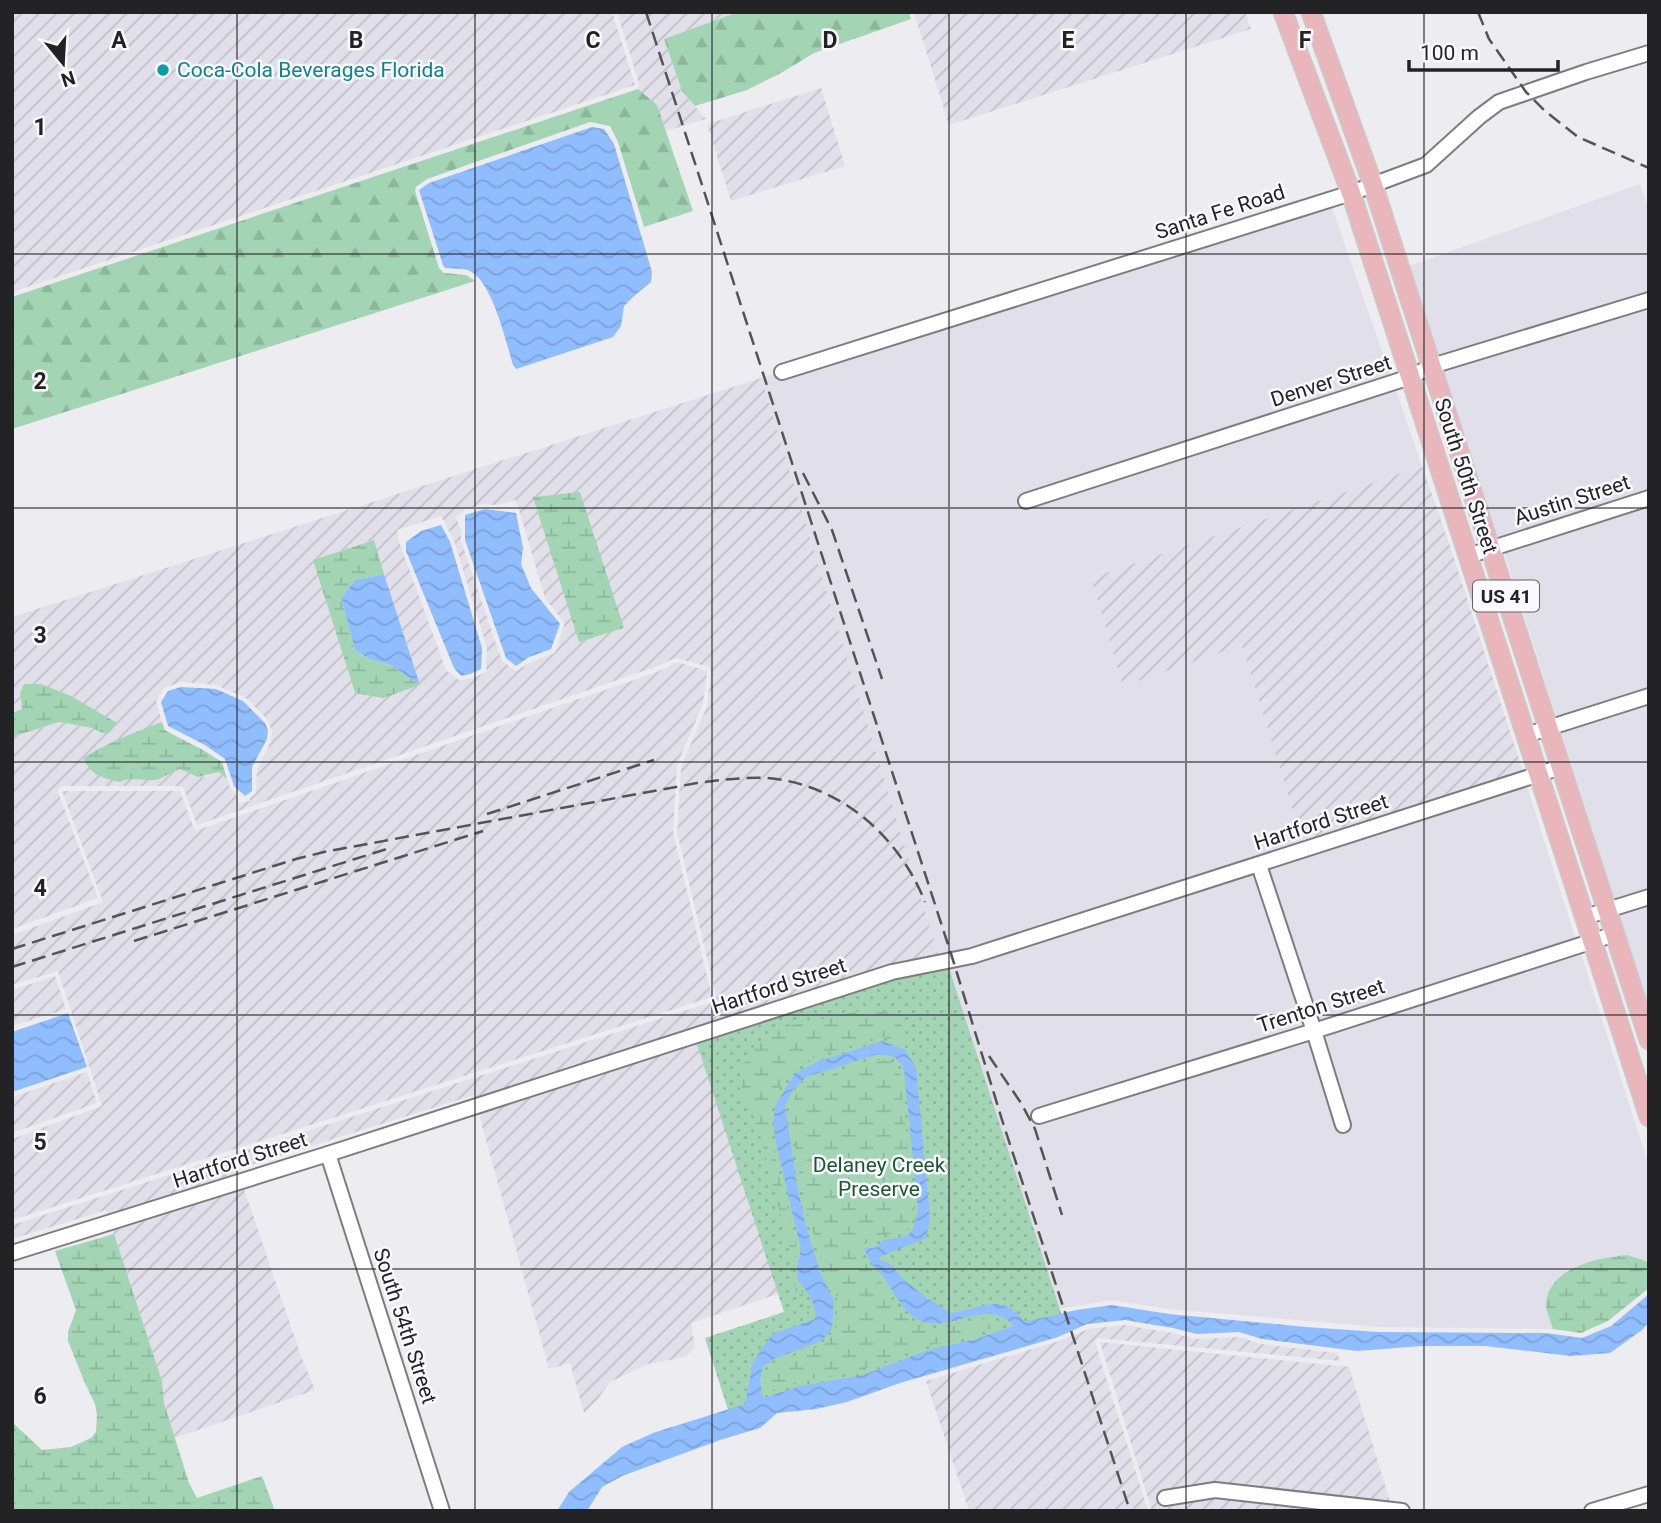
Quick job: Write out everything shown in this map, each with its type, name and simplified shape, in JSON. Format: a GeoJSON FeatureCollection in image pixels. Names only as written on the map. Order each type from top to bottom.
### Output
{"type":"FeatureCollection","features":[{"type":"Feature","properties":{"kind":"main road","name":"South 50th Street"},"geometry":{"type":"LineString","coordinates":[[1283,12],[1351,193],[1592,941],[1646,1098],[1649,1117]]}},
{"type":"Feature","properties":{"kind":"main road","name":"South 50th Street"},"geometry":{"type":"LineString","coordinates":[[1311,12],[1373,185],[1649,1040]]}},
{"type":"Feature","properties":{"kind":"street","name":"Santa Fe Road"},"geometry":{"type":"LineString","coordinates":[[782,372],[1351,193],[1426,166],[1499,102],[1649,53]]}},
{"type":"Feature","properties":{"kind":"street","name":"Denver Street"},"geometry":{"type":"LineString","coordinates":[[1026,502],[1410,377],[1432,366],[1649,300]]}},
{"type":"Feature","properties":{"kind":"street","name":"Austin Street"},"geometry":{"type":"LineString","coordinates":[[1468,556],[1649,498]]}},
{"type":"Feature","properties":{"kind":"street"},"geometry":{"type":"LineString","coordinates":[[1526,735],[1649,696]]}},
{"type":"Feature","properties":{"kind":"street","name":"Hartford Street"},"geometry":{"type":"LineString","coordinates":[[12,1253],[892,972],[972,956],[1561,767]]}},
{"type":"Feature","properties":{"kind":"street"},"geometry":{"type":"LineString","coordinates":[[1259,864],[1343,1125]]}},
{"type":"Feature","properties":{"kind":"street"},"geometry":{"type":"LineString","coordinates":[[1585,918],[1649,897]]}},
{"type":"Feature","properties":{"kind":"street","name":"Trenton Street"},"geometry":{"type":"LineString","coordinates":[[1039,1116],[1615,934]]}},
{"type":"Feature","properties":{"kind":"street","name":"South 54th Street"},"geometry":{"type":"LineString","coordinates":[[328,1154],[442,1511]]}},
{"type":"Feature","properties":{"kind":"street"},"geometry":{"type":"LineString","coordinates":[[1165,1497],[1215,1490],[1402,1511]]}},
{"type":"Feature","properties":{"kind":"street"},"geometry":{"type":"LineString","coordinates":[[1592,1511],[1649,1494]]}},
{"type":"Feature","properties":{"kind":"shaded area"},"geometry":{"type":"Polygon","coordinates":[[[12,12],[612,12],[635,85],[12,292],[12,12]]]}},
{"type":"Feature","properties":{"kind":"shaded area"},"geometry":{"type":"Polygon","coordinates":[[[617,12],[738,12],[664,39],[682,91],[706,119],[666,131],[657,106],[638,89],[639,84],[617,12]]]}},
{"type":"Feature","properties":{"kind":"shaded area"},"geometry":{"type":"Polygon","coordinates":[[[914,12],[1245,12],[1251,29],[949,125],[914,12]]]}},
{"type":"Feature","properties":{"kind":"shaded area"},"geometry":{"type":"Polygon","coordinates":[[[821,88],[845,166],[731,201],[707,124],[821,88]]]}},
{"type":"Feature","properties":{"kind":"shaded area"},"geometry":{"type":"Polygon","coordinates":[[[1640,184],[1649,210],[1649,294],[1437,359],[1406,267],[1640,184]]]}},
{"type":"Feature","properties":{"kind":"shaded area"},"geometry":{"type":"Polygon","coordinates":[[[1331,205],[1391,377],[1019,498],[1023,508],[1395,388],[1422,466],[1091,578],[1123,686],[1242,644],[1303,844],[970,950],[939,957],[761,378],[777,373],[779,379],[1331,205]]]}},
{"type":"Feature","properties":{"kind":"shaded area"},"geometry":{"type":"Polygon","coordinates":[[[1649,306],[1649,492],[1500,540],[1441,370],[1649,306]]]}},
{"type":"Feature","properties":{"kind":"shaded area"},"geometry":{"type":"Polygon","coordinates":[[[761,378],[938,954],[475,1100],[474,1095],[238,1169],[240,1175],[109,1217],[106,1210],[12,1239],[12,1225],[715,1001],[716,996],[677,832],[681,767],[707,706],[711,672],[709,667],[675,658],[197,825],[181,786],[61,786],[58,792],[98,898],[12,929],[12,737],[59,722],[109,733],[20,693],[22,709],[12,713],[12,617],[761,378]],[[516,500],[495,505],[483,504],[455,516],[502,661],[516,671],[554,653],[559,646],[564,622],[545,598],[516,500]],[[441,516],[397,530],[446,670],[459,680],[487,672],[487,648],[454,540],[441,516]],[[373,540],[313,560],[355,692],[420,685],[373,540]],[[181,682],[164,688],[156,701],[162,722],[93,752],[127,778],[158,779],[180,769],[205,777],[219,772],[227,779],[239,803],[250,801],[256,793],[257,769],[271,742],[272,731],[268,720],[246,698],[216,685],[181,682]]]}},
{"type":"Feature","properties":{"kind":"shaded area"},"geometry":{"type":"Polygon","coordinates":[[[1422,466],[1523,772],[1303,844],[1242,645],[1123,686],[1091,578],[1422,466]]]}},
{"type":"Feature","properties":{"kind":"shaded area"},"geometry":{"type":"Polygon","coordinates":[[[1649,504],[1649,690],[1557,719],[1504,551],[1649,504]]]}},
{"type":"Feature","properties":{"kind":"shaded area"},"geometry":{"type":"Polygon","coordinates":[[[677,662],[707,671],[703,704],[677,765],[673,832],[712,997],[12,1220],[12,1139],[102,1106],[58,971],[12,985],[12,935],[103,902],[62,791],[180,791],[195,831],[657,672],[677,662]]]}},
{"type":"Feature","properties":{"kind":"shaded area"},"geometry":{"type":"Polygon","coordinates":[[[1649,702],[1649,891],[1615,902],[1561,730],[1649,702]]]}},
{"type":"Feature","properties":{"kind":"shaded area"},"geometry":{"type":"Polygon","coordinates":[[[1526,783],[1576,940],[1317,1024],[1265,868],[1526,783]]]}},
{"type":"Feature","properties":{"kind":"shaded area"},"geometry":{"type":"Polygon","coordinates":[[[1256,872],[1307,1027],[1033,1112],[1036,1123],[1310,1038],[1339,1131],[1349,1129],[1320,1035],[1580,951],[1649,1166],[1649,1262],[1646,1260],[1546,1304],[1553,1329],[1378,1327],[1169,1309],[1112,1300],[1058,1309],[943,968],[1256,872]]]}},
{"type":"Feature","properties":{"kind":"shaded area"},"geometry":{"type":"Polygon","coordinates":[[[1649,903],[1649,1010],[1618,913],[1649,903]]]}},
{"type":"Feature","properties":{"kind":"shaded area"},"geometry":{"type":"Polygon","coordinates":[[[55,976],[66,1009],[12,1026],[12,990],[55,976]]]}},
{"type":"Feature","properties":{"kind":"shaded area"},"geometry":{"type":"Polygon","coordinates":[[[706,1038],[784,1292],[691,1323],[695,1348],[685,1357],[648,1364],[610,1382],[584,1413],[570,1363],[549,1369],[478,1111],[706,1038]]]}},
{"type":"Feature","properties":{"kind":"shaded area"},"geometry":{"type":"Polygon","coordinates":[[[87,1072],[97,1103],[12,1133],[12,1097],[87,1072]]]}},
{"type":"Feature","properties":{"kind":"shaded area"},"geometry":{"type":"Polygon","coordinates":[[[243,1186],[315,1390],[175,1438],[164,1403],[162,1381],[112,1228],[243,1186]]]}},
{"type":"Feature","properties":{"kind":"shaded area"},"geometry":{"type":"Polygon","coordinates":[[[1125,1325],[1196,1339],[1239,1337],[1261,1344],[1337,1353],[1340,1361],[1097,1338],[1095,1342],[1148,1511],[969,1511],[926,1381],[1059,1341],[1088,1329],[1125,1325]]]}},
{"type":"Feature","properties":{"kind":"shaded area"},"geometry":{"type":"Polygon","coordinates":[[[1100,1342],[1349,1367],[1393,1511],[1152,1511],[1100,1342]]]}},
{"type":"Feature","properties":{"kind":"green space"},"geometry":{"type":"Polygon","coordinates":[[[738,12],[909,12],[911,19],[814,53],[747,90],[695,106],[682,91],[664,39],[738,12]]]}},
{"type":"Feature","properties":{"kind":"green space"},"geometry":{"type":"Polygon","coordinates":[[[638,89],[657,105],[693,211],[644,227],[618,142],[610,126],[590,122],[427,179],[416,187],[439,268],[444,273],[466,275],[475,281],[12,429],[12,297],[638,89]]]}},
{"type":"Feature","properties":{"kind":"green space"},"geometry":{"type":"Polygon","coordinates":[[[580,492],[624,628],[579,642],[533,497],[580,492]]]}},
{"type":"Feature","properties":{"kind":"green space"},"geometry":{"type":"Polygon","coordinates":[[[374,540],[384,574],[355,580],[341,598],[355,650],[369,659],[391,665],[420,685],[383,698],[355,693],[313,560],[374,540]]]}},
{"type":"Feature","properties":{"kind":"green space"},"geometry":{"type":"Polygon","coordinates":[[[24,684],[41,684],[71,696],[117,723],[109,733],[59,722],[12,737],[12,713],[22,709],[20,693],[24,684]]]}},
{"type":"Feature","properties":{"kind":"green space"},"geometry":{"type":"Polygon","coordinates":[[[162,722],[165,730],[222,762],[227,779],[219,772],[198,777],[180,769],[159,779],[129,779],[120,782],[98,775],[83,758],[111,743],[162,722]]]}},
{"type":"Feature","properties":{"kind":"green space","name":"Delaney Creek Preserve"},"geometry":{"type":"Polygon","coordinates":[[[947,962],[1063,1319],[733,1425],[705,1338],[784,1312],[696,1041],[947,962]]]}},
{"type":"Feature","properties":{"kind":"green space"},"geometry":{"type":"Polygon","coordinates":[[[880,1007],[901,1023],[909,1048],[905,1044],[881,1036],[815,1057],[792,1070],[772,1101],[769,1121],[772,1143],[797,1249],[793,1282],[801,1290],[812,1310],[810,1315],[802,1298],[789,1282],[792,1260],[759,1131],[742,1089],[740,1070],[755,1045],[783,1027],[880,1007]]]}},
{"type":"Feature","properties":{"kind":"green space"},"geometry":{"type":"Polygon","coordinates":[[[876,1060],[891,1062],[900,1072],[914,1208],[905,1232],[883,1235],[872,1243],[862,1243],[860,1245],[863,1256],[898,1308],[911,1321],[924,1327],[936,1328],[983,1319],[1005,1324],[923,1347],[861,1370],[800,1381],[767,1392],[767,1370],[776,1363],[823,1345],[836,1332],[838,1300],[825,1274],[811,1225],[801,1184],[789,1108],[797,1093],[809,1082],[876,1060]]]}},
{"type":"Feature","properties":{"kind":"green space"},"geometry":{"type":"Polygon","coordinates":[[[114,1234],[162,1381],[164,1403],[189,1483],[197,1498],[262,1476],[275,1511],[12,1511],[12,1422],[42,1450],[71,1447],[91,1438],[96,1432],[95,1404],[68,1341],[68,1332],[76,1310],[55,1251],[114,1234]]]}},
{"type":"Feature","properties":{"kind":"green space"},"geometry":{"type":"Polygon","coordinates":[[[1627,1255],[1649,1262],[1649,1288],[1608,1321],[1581,1333],[1553,1329],[1546,1302],[1557,1280],[1577,1266],[1627,1255]]]}},
{"type":"Feature","properties":{"kind":"water"},"geometry":{"type":"Polygon","coordinates":[[[592,127],[604,129],[614,144],[652,272],[651,282],[624,306],[621,326],[613,337],[516,369],[497,312],[484,285],[468,270],[445,268],[443,265],[419,190],[429,183],[592,127]]]}},
{"type":"Feature","properties":{"kind":"water"},"geometry":{"type":"Polygon","coordinates":[[[485,509],[516,513],[523,548],[521,564],[531,588],[560,624],[551,649],[529,657],[516,666],[506,658],[465,540],[465,515],[485,509]]]}},
{"type":"Feature","properties":{"kind":"water"},"geometry":{"type":"Polygon","coordinates":[[[441,525],[450,542],[482,648],[481,669],[461,676],[454,668],[406,551],[406,542],[421,531],[441,525]]]}},
{"type":"Feature","properties":{"kind":"water"},"geometry":{"type":"Polygon","coordinates":[[[384,574],[420,685],[391,665],[369,659],[355,650],[341,598],[355,580],[384,574]]]}},
{"type":"Feature","properties":{"kind":"water"},"geometry":{"type":"Polygon","coordinates":[[[181,687],[216,689],[243,701],[265,723],[268,730],[267,739],[252,767],[252,791],[245,796],[234,786],[225,759],[168,726],[161,702],[168,691],[181,687]]]}},
{"type":"Feature","properties":{"kind":"water"},"geometry":{"type":"Polygon","coordinates":[[[68,1013],[87,1067],[12,1092],[12,1032],[68,1013]]]}},
{"type":"Feature","properties":{"kind":"water"},"geometry":{"type":"Polygon","coordinates":[[[882,1041],[904,1049],[916,1067],[930,1219],[926,1238],[878,1259],[893,1266],[901,1277],[951,1313],[999,1304],[1016,1312],[1025,1322],[1112,1305],[1169,1314],[1306,1327],[1378,1332],[1546,1333],[1582,1338],[1611,1326],[1649,1294],[1649,1322],[1610,1353],[1571,1356],[1485,1346],[1422,1346],[1357,1351],[1262,1339],[1239,1332],[1197,1334],[1125,1320],[1087,1324],[1058,1337],[900,1383],[847,1402],[816,1409],[777,1413],[760,1428],[622,1476],[602,1487],[587,1511],[557,1511],[569,1492],[622,1447],[653,1433],[745,1404],[753,1362],[772,1334],[815,1319],[811,1298],[798,1281],[797,1267],[801,1249],[773,1121],[776,1104],[795,1073],[817,1062],[882,1041]],[[875,1055],[806,1077],[793,1090],[785,1106],[806,1226],[821,1275],[834,1300],[832,1330],[821,1341],[774,1359],[763,1367],[760,1381],[763,1398],[801,1386],[863,1375],[925,1351],[976,1339],[1014,1326],[1002,1317],[989,1314],[950,1322],[924,1322],[903,1307],[868,1257],[864,1248],[874,1248],[884,1240],[907,1236],[913,1229],[918,1209],[904,1071],[896,1059],[875,1055]]]}},
{"type":"Feature","properties":{"kind":"railway"},"geometry":{"type":"LineString","coordinates":[[646,12],[1130,1511]]}},
{"type":"Feature","properties":{"kind":"railway"},"geometry":{"type":"LineString","coordinates":[[1478,12],[1489,39],[1526,92],[1545,111],[1578,137],[1649,168]]}},
{"type":"Feature","properties":{"kind":"railway"},"geometry":{"type":"LineString","coordinates":[[803,473],[832,530],[882,679]]}},
{"type":"Feature","properties":{"kind":"railway"},"geometry":{"type":"LineString","coordinates":[[487,814],[654,760]]}},
{"type":"Feature","properties":{"kind":"railway"},"geometry":{"type":"LineString","coordinates":[[12,949],[324,852],[697,783],[741,778],[794,782],[842,802],[883,835],[914,878],[925,902]]}},
{"type":"Feature","properties":{"kind":"railway"},"geometry":{"type":"LineString","coordinates":[[134,941],[483,831]]}},
{"type":"Feature","properties":{"kind":"railway"},"geometry":{"type":"LineString","coordinates":[[12,967],[390,848]]}},
{"type":"Feature","properties":{"kind":"railway"},"geometry":{"type":"LineString","coordinates":[[989,1056],[1035,1129],[1062,1215]]}},
{"type":"Feature","properties":{"kind":"place","name":"Coca-Cola Beverages Florida"},"geometry":{"type":"Point","coordinates":[163,70]}}]}
